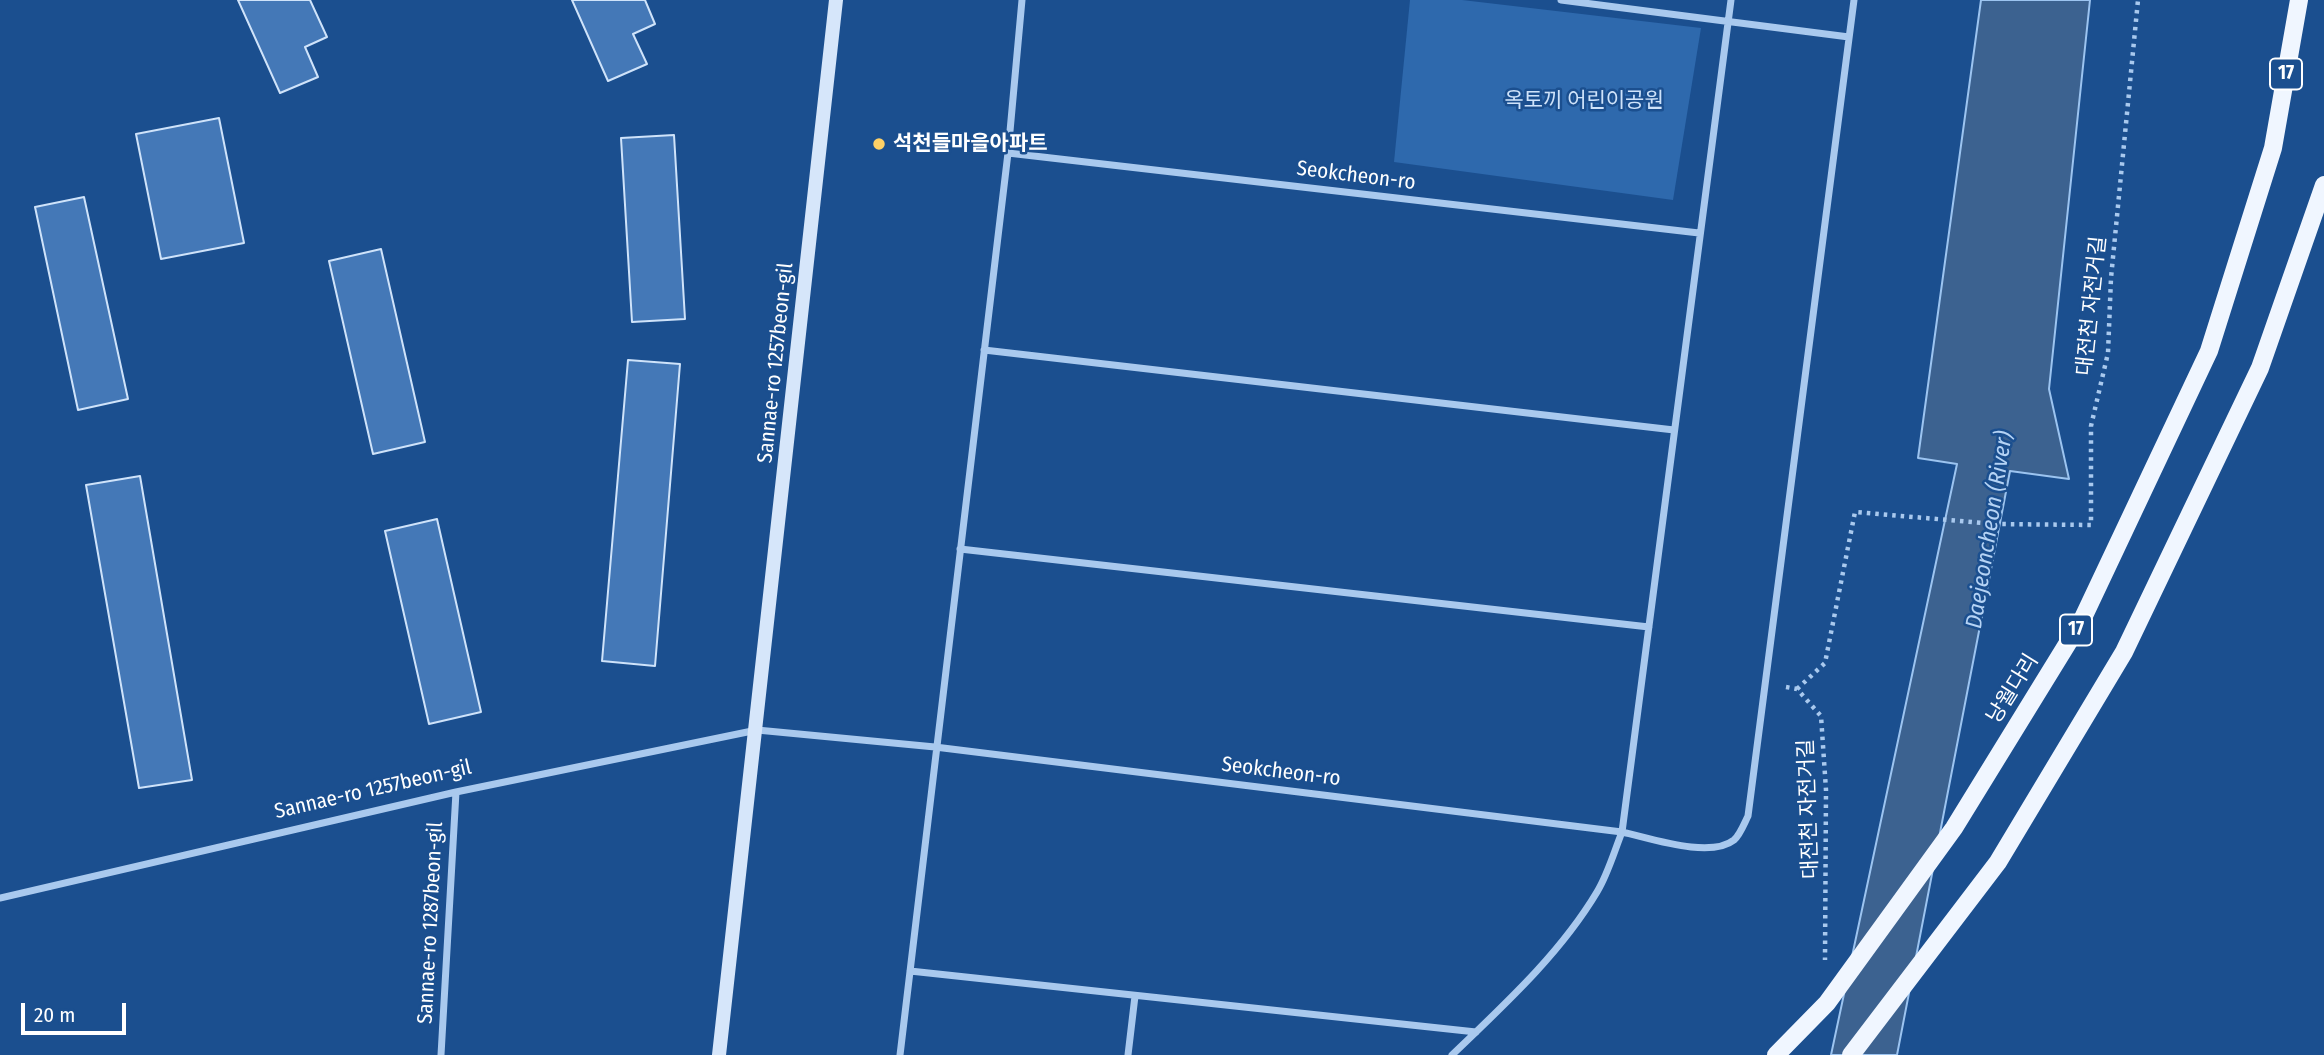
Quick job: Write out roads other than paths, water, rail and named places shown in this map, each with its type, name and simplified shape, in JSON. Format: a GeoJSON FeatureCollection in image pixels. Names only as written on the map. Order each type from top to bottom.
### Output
{"type":"FeatureCollection","features":[{"type":"Feature","properties":{"kind":"main road","name":"Sannae-ro 1257beon-gil"},"geometry":{"type":"LineString","coordinates":[[719,1055],[836,0]]}},
{"type":"Feature","properties":{"kind":"main road","name":"낭월다리"},"geometry":{"type":"LineString","coordinates":[[1776,1055],[1827,1003],[1954,828],[2082,620],[2209,351],[2273,148],[2299,0]]}},
{"type":"Feature","properties":{"kind":"main road","name":"17"},"geometry":{"type":"LineString","coordinates":[[1851,1055],[1998,862],[2124,652],[2260,368],[2324,185]]}},
{"type":"Feature","properties":{"kind":"street"},"geometry":{"type":"LineString","coordinates":[[900,1055],[1008,153],[1022,0]]}},
{"type":"Feature","properties":{"kind":"street"},"geometry":{"type":"LineString","coordinates":[[1561,0],[1849,37]]}},
{"type":"Feature","properties":{"kind":"street"},"geometry":{"type":"LineString","coordinates":[[1452,1055],[1567,936],[1599,890],[1622,832],[1731,0]]}},
{"type":"Feature","properties":{"kind":"street","name":"Seokcheon-ro"},"geometry":{"type":"LineString","coordinates":[[757,730],[935,747],[1622,832],[1691,847],[1719,848],[1736,839],[1748,816],[1854,0]]}},
{"type":"Feature","properties":{"kind":"street","name":"Seokcheon-ro"},"geometry":{"type":"LineString","coordinates":[[1008,153],[1699,233]]}},
{"type":"Feature","properties":{"kind":"street"},"geometry":{"type":"LineString","coordinates":[[984,350],[1674,430]]}},
{"type":"Feature","properties":{"kind":"street"},"geometry":{"type":"LineString","coordinates":[[960,549],[1649,627]]}},
{"type":"Feature","properties":{"kind":"street","name":"Sannae-ro 1257beon-gil"},"geometry":{"type":"LineString","coordinates":[[0,898],[456,792],[757,730]]}},
{"type":"Feature","properties":{"kind":"street","name":"Sannae-ro 1287beon-gil"},"geometry":{"type":"LineString","coordinates":[[441,1055],[456,792]]}},
{"type":"Feature","properties":{"kind":"street"},"geometry":{"type":"LineString","coordinates":[[910,971],[1476,1032]]}},
{"type":"Feature","properties":{"kind":"street"},"geometry":{"type":"LineString","coordinates":[[1128,1055],[1135,996]]}},
{"type":"Feature","properties":{"kind":"water","name":"Daejeoncheon (River)"},"geometry":{"type":"Polygon","coordinates":[[[1981,0],[2090,0],[2049,389],[2069,479],[2010,471],[1897,1055],[1831,1055],[1957,464],[1918,458],[1981,0]]]}},
{"type":"Feature","properties":{"kind":"place","name":"석천들마을아파트"},"geometry":{"type":"Point","coordinates":[879,144]}},
{"type":"Feature","properties":{"kind":"park label","name":"옥토끼 어린이공원"},"geometry":{"type":"Point","coordinates":[1584,101]}}]}
